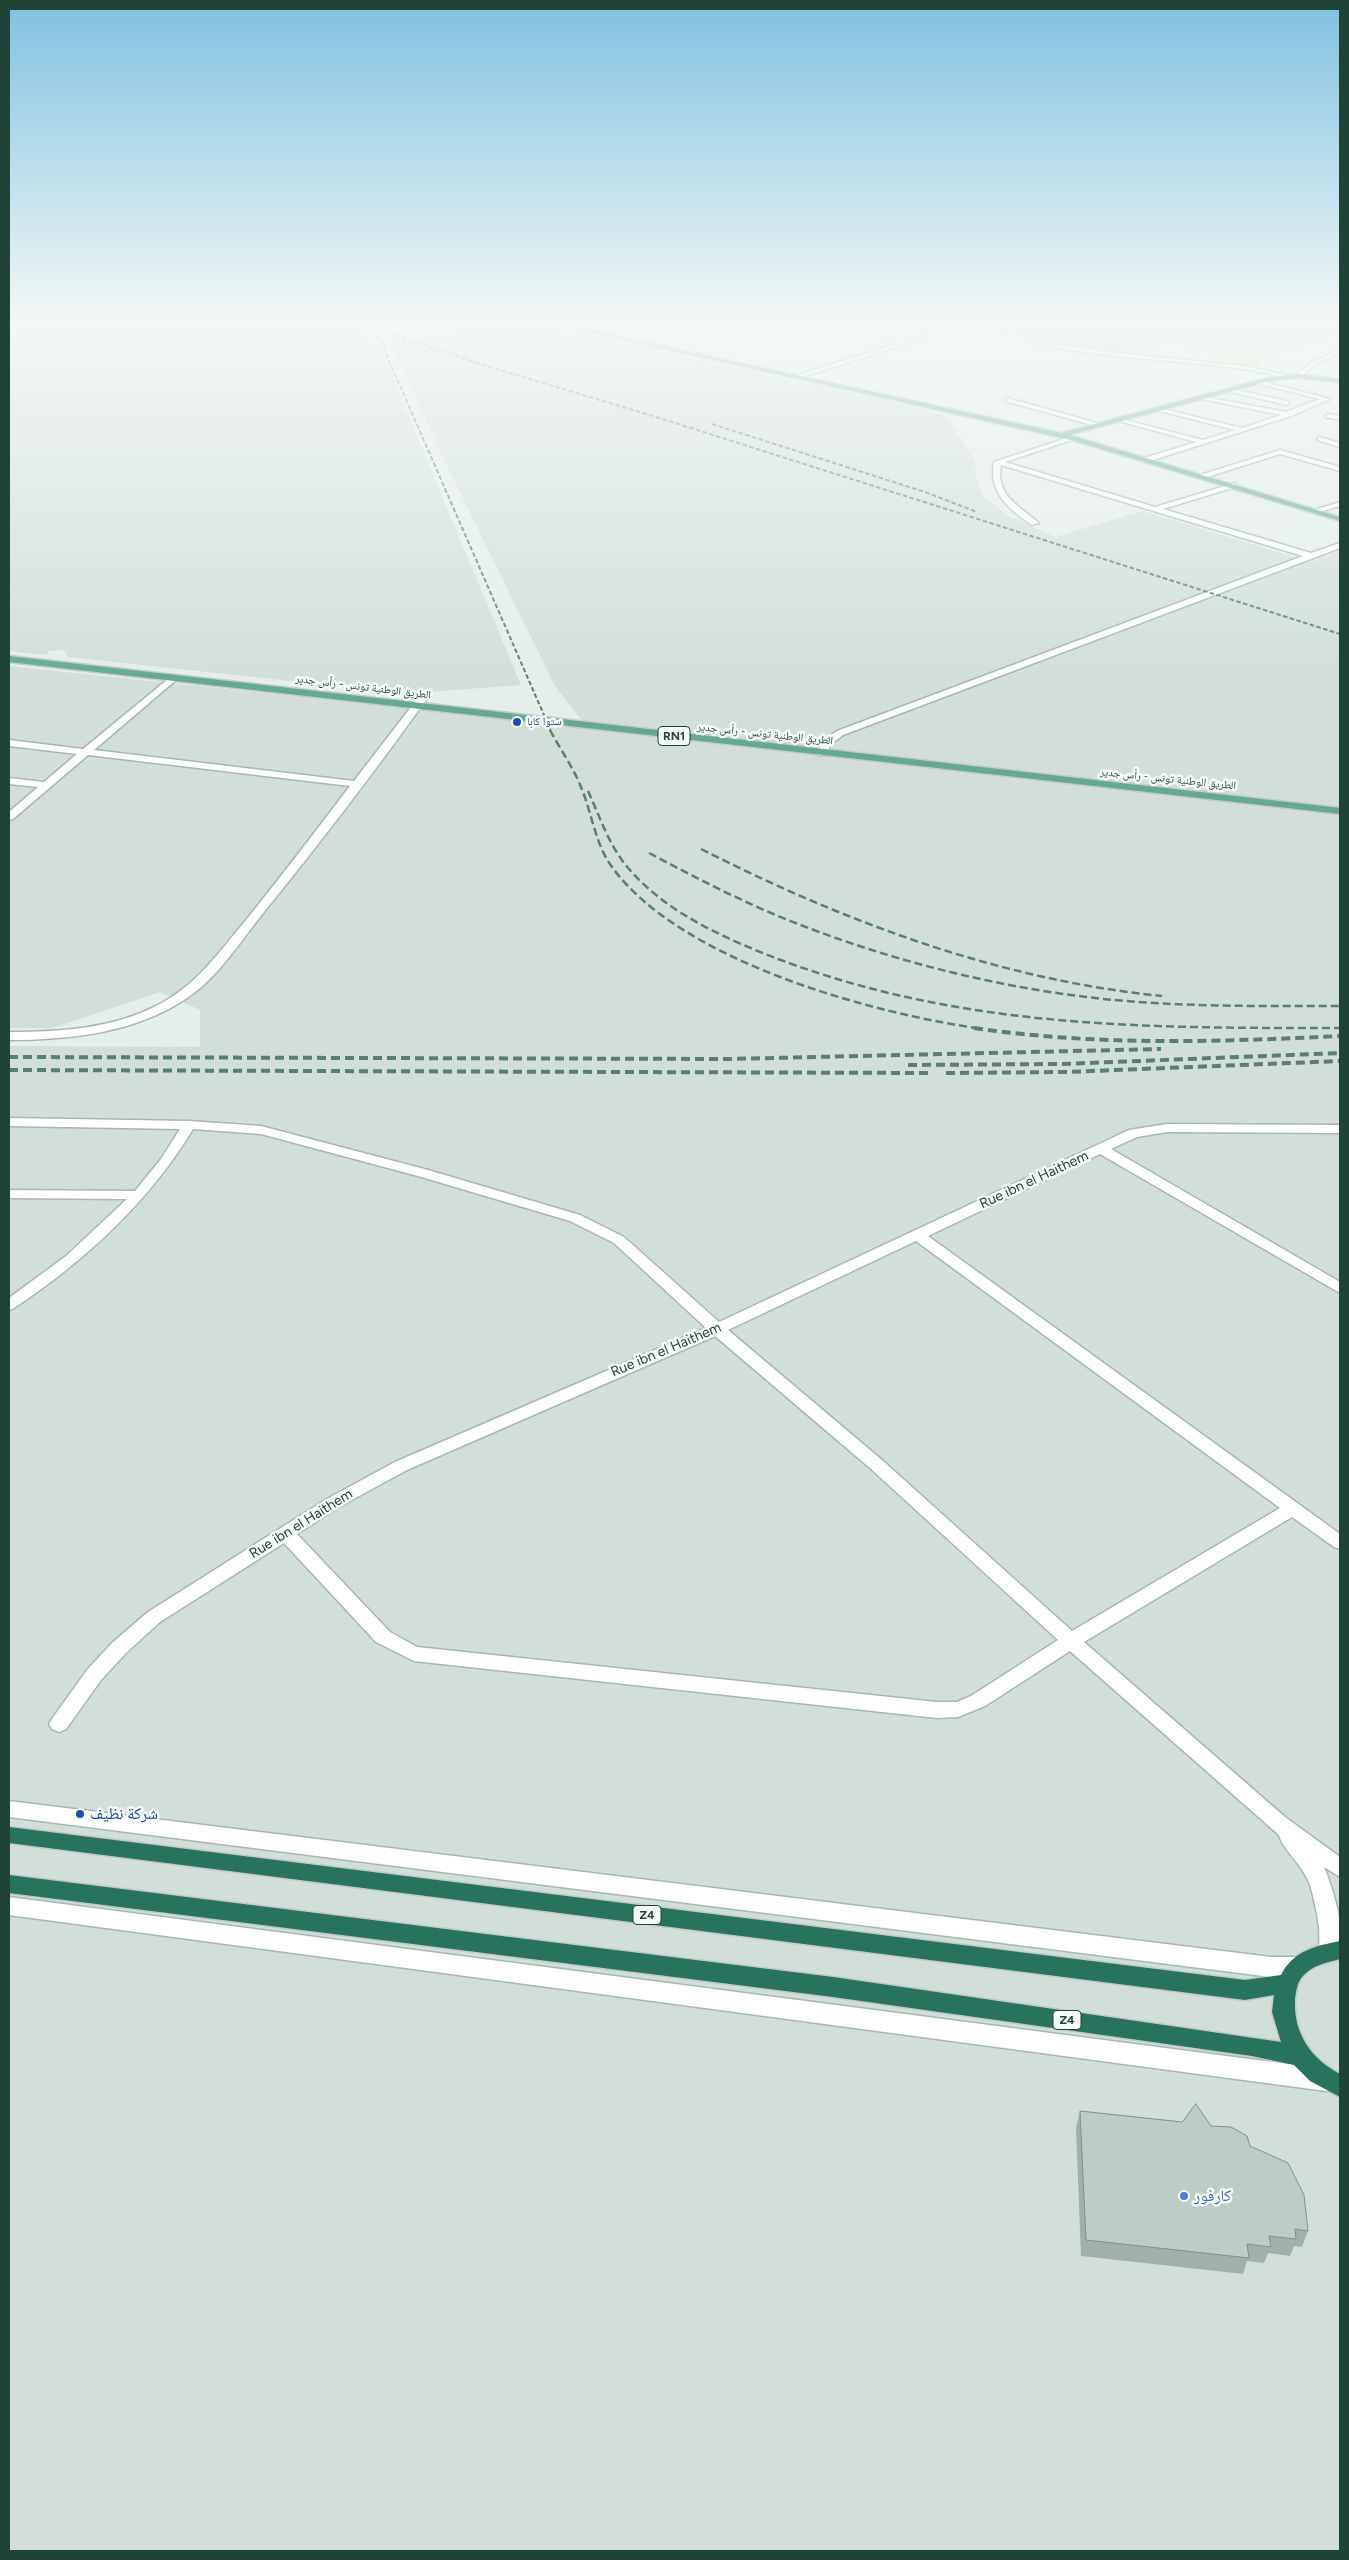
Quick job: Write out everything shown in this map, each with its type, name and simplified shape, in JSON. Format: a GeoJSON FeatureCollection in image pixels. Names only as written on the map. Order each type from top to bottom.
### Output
{"type":"FeatureCollection","features":[{"type":"Feature","properties":{"kind":"highway","name":"Z4"},"geometry":{"type":"LineString","coordinates":[[9,1835],[1245,1990],[1291,1975]]}},
{"type":"Feature","properties":{"kind":"highway","name":"Z4"},"geometry":{"type":"LineString","coordinates":[[9,1884],[833,1987],[1252,2046],[1301,2056]]}},
{"type":"Feature","properties":{"kind":"highway"},"geometry":{"type":"LineString","coordinates":[[1335,1950],[1311,1956],[1291,1975],[1281,2007],[1287,2031],[1301,2056],[1335,2084]]}},
{"type":"Feature","properties":{"kind":"main road"},"geometry":{"type":"LineString","coordinates":[[1088,442],[1340,519]]}},
{"type":"Feature","properties":{"kind":"main road","name":"الطريق الوطنية تونس - رأس جدير"},"geometry":{"type":"LineString","coordinates":[[9,655],[1340,811]]}},
{"type":"Feature","properties":{"kind":"main road","name":"الطريق الوطنية تونس - رأس جدير"},"geometry":{"type":"LineString","coordinates":[[9,660],[419,703]]}},
{"type":"Feature","properties":{"kind":"main road","name":"الطريق الوطنية تونس - رأس جدير"},"geometry":{"type":"LineString","coordinates":[[823,750],[1340,803]]}},
{"type":"Feature","properties":{"kind":"street"},"geometry":{"type":"LineString","coordinates":[[998,462],[1059,442]]}},
{"type":"Feature","properties":{"kind":"street"},"geometry":{"type":"LineString","coordinates":[[1147,460],[1202,442]]}},
{"type":"Feature","properties":{"kind":"street"},"geometry":{"type":"LineString","coordinates":[[1201,476],[1280,452],[1340,469]]}},
{"type":"Feature","properties":{"kind":"street"},"geometry":{"type":"LineString","coordinates":[[998,462],[1312,556]]}},
{"type":"Feature","properties":{"kind":"street"},"geometry":{"type":"LineString","coordinates":[[998,462],[999,489],[1006,501],[1018,513],[1035,523]]}},
{"type":"Feature","properties":{"kind":"street"},"geometry":{"type":"LineString","coordinates":[[1156,509],[1232,486]]}},
{"type":"Feature","properties":{"kind":"street"},"geometry":{"type":"LineString","coordinates":[[1315,511],[1340,504]]}},
{"type":"Feature","properties":{"kind":"street"},"geometry":{"type":"LineString","coordinates":[[823,750],[840,733],[1340,545]]}},
{"type":"Feature","properties":{"kind":"street"},"geometry":{"type":"LineString","coordinates":[[9,817],[173,678]]}},
{"type":"Feature","properties":{"kind":"street"},"geometry":{"type":"LineString","coordinates":[[9,1036],[64,1034],[122,1023],[157,1011],[190,991],[208,974],[277,889],[355,784],[419,703]]}},
{"type":"Feature","properties":{"kind":"street"},"geometry":{"type":"LineString","coordinates":[[9,743],[355,784]]}},
{"type":"Feature","properties":{"kind":"street"},"geometry":{"type":"LineString","coordinates":[[9,781],[45,786]]}},
{"type":"Feature","properties":{"kind":"street"},"geometry":{"type":"LineString","coordinates":[[9,1122],[188,1125],[261,1130],[575,1218],[619,1240],[647,1263],[717,1329],[876,1464],[1278,1823],[1340,1868]]}},
{"type":"Feature","properties":{"kind":"street"},"geometry":{"type":"LineString","coordinates":[[9,1305],[47,1279],[80,1252],[137,1195],[162,1166],[188,1125]]}},
{"type":"Feature","properties":{"kind":"street","name":"Rue ibn el Haithem"},"geometry":{"type":"LineString","coordinates":[[59,1724],[94,1676],[118,1648],[154,1617],[331,1504],[400,1466],[717,1329],[1134,1133],[1148,1129],[1340,1129]]}},
{"type":"Feature","properties":{"kind":"street"},"geometry":{"type":"LineString","coordinates":[[1100,1148],[1340,1288]]}},
{"type":"Feature","properties":{"kind":"street"},"geometry":{"type":"LineString","coordinates":[[9,1194],[137,1195]]}},
{"type":"Feature","properties":{"kind":"street"},"geometry":{"type":"LineString","coordinates":[[916,1234],[1340,1543]]}},
{"type":"Feature","properties":{"kind":"street"},"geometry":{"type":"LineString","coordinates":[[285,1533],[383,1637],[414,1654],[938,1710],[958,1709],[978,1701],[1072,1641],[1294,1508]]}},
{"type":"Feature","properties":{"kind":"street"},"geometry":{"type":"LineString","coordinates":[[9,1809],[1271,1967],[1291,1975]]}},
{"type":"Feature","properties":{"kind":"street"},"geometry":{"type":"LineString","coordinates":[[1278,1823],[1312,1865],[1326,1906],[1335,1950]]}},
{"type":"Feature","properties":{"kind":"street"},"geometry":{"type":"LineString","coordinates":[[9,1906],[1335,2084]]}},
{"type":"Feature","properties":{"kind":"shaded area"},"geometry":{"type":"Polygon","coordinates":[[[9,442],[420,442],[521,685],[428,692],[395,688],[384,691],[68,657],[64,650],[48,651],[47,655],[9,651],[9,442]]]}},
{"type":"Feature","properties":{"kind":"shaded area"},"geometry":{"type":"Polygon","coordinates":[[[436,442],[963,442],[975,461],[976,478],[984,497],[1007,515],[1055,537],[1143,511],[1311,562],[1340,551],[1340,2551],[9,2551],[9,1046],[200,1047],[200,1010],[160,992],[53,1028],[9,1028],[9,666],[587,727],[555,686],[436,442]]]}},
{"type":"Feature","properties":{"kind":"building","name":"كارفور"},"geometry":{"type":"Polygon","coordinates":[[[1196,2104],[1211,2126],[1231,2127],[1247,2136],[1250,2146],[1288,2163],[1304,2195],[1308,2231],[1295,2229],[1296,2239],[1269,2236],[1271,2247],[1247,2244],[1249,2258],[1086,2240],[1080,2111],[1182,2122],[1196,2104]]]}},
{"type":"Feature","properties":{"kind":"railway"},"geometry":{"type":"LineString","coordinates":[[425,442],[551,731]]}},
{"type":"Feature","properties":{"kind":"railway"},"geometry":{"type":"LineString","coordinates":[[737,442],[1340,634]]}},
{"type":"Feature","properties":{"kind":"railway"},"geometry":{"type":"LineString","coordinates":[[770,442],[925,492],[977,512]]}},
{"type":"Feature","properties":{"kind":"railway"},"geometry":{"type":"LineString","coordinates":[[550,730],[578,780],[606,858],[643,900],[683,930],[730,956],[782,978],[835,996],[888,1011],[983,1029]]}},
{"type":"Feature","properties":{"kind":"railway"},"geometry":{"type":"LineString","coordinates":[[588,791],[606,831],[622,860],[644,885],[661,899],[698,923],[737,942],[778,959],[848,982],[917,999],[986,1012],[1056,1020],[1196,1027],[1340,1028]]}},
{"type":"Feature","properties":{"kind":"railway"},"geometry":{"type":"LineString","coordinates":[[701,849],[811,901],[925,944],[983,962],[1042,977],[1162,996]]}},
{"type":"Feature","properties":{"kind":"railway"},"geometry":{"type":"LineString","coordinates":[[649,853],[740,899],[812,929],[896,957],[983,980],[1070,995],[1114,1000],[1227,1006],[1340,1006]]}},
{"type":"Feature","properties":{"kind":"railway"},"geometry":{"type":"LineString","coordinates":[[974,1028],[1065,1038],[1111,1040],[1202,1041],[1340,1036]]}},
{"type":"Feature","properties":{"kind":"railway"},"geometry":{"type":"LineString","coordinates":[[9,1057],[729,1059],[1161,1049]]}},
{"type":"Feature","properties":{"kind":"railway"},"geometry":{"type":"LineString","coordinates":[[908,1065],[1062,1064],[1340,1053]]}},
{"type":"Feature","properties":{"kind":"railway"},"geometry":{"type":"LineString","coordinates":[[946,1073],[1067,1072],[1340,1061]]}},
{"type":"Feature","properties":{"kind":"railway"},"geometry":{"type":"LineString","coordinates":[[9,1070],[929,1073]]}},
{"type":"Feature","properties":{"kind":"place","name":"ستوا كابا"},"geometry":{"type":"Point","coordinates":[517,722]}},
{"type":"Feature","properties":{"kind":"place","name":"شركة نظيف"},"geometry":{"type":"Point","coordinates":[80,1814]}},
{"type":"Feature","properties":{"kind":"place","name":"كارفور"},"geometry":{"type":"Point","coordinates":[1184,2196]}}]}
